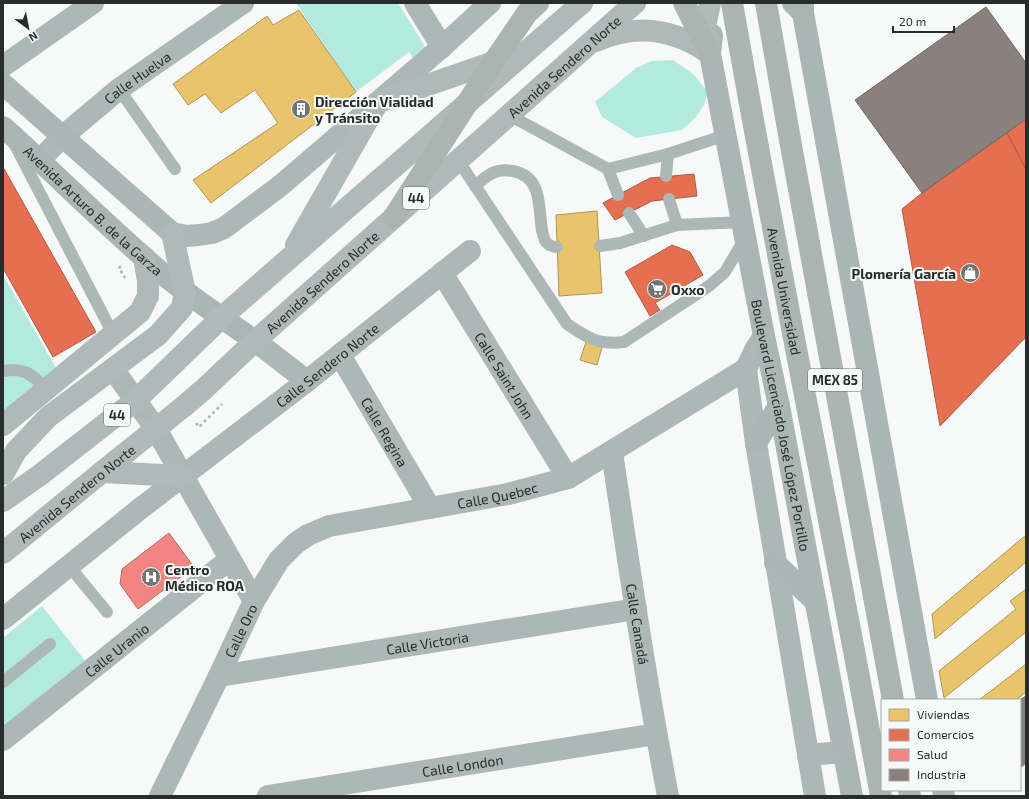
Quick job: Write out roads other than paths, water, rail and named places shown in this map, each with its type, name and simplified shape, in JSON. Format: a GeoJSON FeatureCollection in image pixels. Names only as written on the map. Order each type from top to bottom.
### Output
{"type":"FeatureCollection","features":[{"type":"Feature","properties":{"kind":"highway"},"geometry":{"type":"LineString","coordinates":[[394,217],[493,63],[527,13],[538,3]]}},
{"type":"Feature","properties":{"kind":"highway"},"geometry":{"type":"LineString","coordinates":[[684,3],[710,54]]}},
{"type":"Feature","properties":{"kind":"highway","name":"Avenida Universidad"},"geometry":{"type":"LineString","coordinates":[[732,3],[757,148],[850,625],[881,796]]}},
{"type":"Feature","properties":{"kind":"highway","name":"MEX 85"},"geometry":{"type":"LineString","coordinates":[[766,3],[893,699]]}},
{"type":"Feature","properties":{"kind":"main road","name":"44"},"geometry":{"type":"LineString","coordinates":[[3,501],[40,475],[136,400],[222,318],[582,3]]}},
{"type":"Feature","properties":{"kind":"main road","name":"Avenida Sendero Norte"},"geometry":{"type":"LineString","coordinates":[[3,553],[203,390],[255,341],[635,3]]}},
{"type":"Feature","properties":{"kind":"main road"},"geometry":{"type":"LineString","coordinates":[[710,3],[705,27],[710,54]]}},
{"type":"Feature","properties":{"kind":"main road"},"geometry":{"type":"LineString","coordinates":[[577,54],[590,44],[606,37],[623,32],[640,30],[672,34],[685,39],[710,54]]}},
{"type":"Feature","properties":{"kind":"main road"},"geometry":{"type":"LineString","coordinates":[[288,260],[378,102],[493,63],[530,48]]}},
{"type":"Feature","properties":{"kind":"main road"},"geometry":{"type":"LineString","coordinates":[[3,474],[16,451],[48,417],[158,335],[182,308],[185,292],[172,233]]}},
{"type":"Feature","properties":{"kind":"main road"},"geometry":{"type":"LineString","coordinates":[[31,434],[10,419],[140,312],[148,296],[148,281],[144,257]]}},
{"type":"Feature","properties":{"kind":"main road"},"geometry":{"type":"LineString","coordinates":[[102,472],[182,476]]}},
{"type":"Feature","properties":{"kind":"street"},"geometry":{"type":"LineString","coordinates":[[3,66],[93,3]]}},
{"type":"Feature","properties":{"kind":"street","name":"Calle Huelva"},"geometry":{"type":"LineString","coordinates":[[40,160],[62,137],[119,89],[243,3]]}},
{"type":"Feature","properties":{"kind":"street"},"geometry":{"type":"LineString","coordinates":[[416,3],[442,47]]}},
{"type":"Feature","properties":{"kind":"street"},"geometry":{"type":"LineString","coordinates":[[3,84],[172,233],[186,236],[199,236],[224,228],[280,186],[442,47],[490,3]]}},
{"type":"Feature","properties":{"kind":"street","name":"Boulevard Licenciado José López Portillo"},"geometry":{"type":"LineString","coordinates":[[722,3],[713,18],[710,54],[743,230],[779,406],[852,796]]}},
{"type":"Feature","properties":{"kind":"street"},"geometry":{"type":"LineString","coordinates":[[801,6],[927,699]]}},
{"type":"Feature","properties":{"kind":"street","name":"Avenida Arturo B. de la Garza"},"geometry":{"type":"LineString","coordinates":[[5,129],[144,257],[185,292],[222,318]]}},
{"type":"Feature","properties":{"kind":"street","name":"Calle Sendero Norte"},"geometry":{"type":"LineString","coordinates":[[182,476],[307,381],[470,251]]}},
{"type":"Feature","properties":{"kind":"street","name":"Calle Saint John"},"geometry":{"type":"LineString","coordinates":[[442,273],[568,478]]}},
{"type":"Feature","properties":{"kind":"street"},"geometry":{"type":"LineString","coordinates":[[222,318],[307,381]]}},
{"type":"Feature","properties":{"kind":"street"},"geometry":{"type":"LineString","coordinates":[[764,336],[756,348],[746,369],[775,563],[815,796]]}},
{"type":"Feature","properties":{"kind":"street","name":"Calle Regina"},"geometry":{"type":"LineString","coordinates":[[340,355],[430,508]]}},
{"type":"Feature","properties":{"kind":"street","name":"Calle Oro"},"geometry":{"type":"LineString","coordinates":[[113,369],[156,429],[254,601],[160,796]]}},
{"type":"Feature","properties":{"kind":"street","name":"Calle Quebec"},"geometry":{"type":"LineString","coordinates":[[254,601],[279,560],[296,543],[308,535],[329,526],[508,494],[568,478],[746,369]]}},
{"type":"Feature","properties":{"kind":"street"},"geometry":{"type":"LineString","coordinates":[[756,443],[779,406]]}},
{"type":"Feature","properties":{"kind":"street","name":"Calle Canadá"},"geometry":{"type":"LineString","coordinates":[[612,452],[656,734],[668,796]]}},
{"type":"Feature","properties":{"kind":"street"},"geometry":{"type":"LineString","coordinates":[[3,618],[182,476]]}},
{"type":"Feature","properties":{"kind":"street","name":"Calle Uranio"},"geometry":{"type":"LineString","coordinates":[[3,740],[230,559]]}},
{"type":"Feature","properties":{"kind":"street"},"geometry":{"type":"LineString","coordinates":[[775,563],[815,601]]}},
{"type":"Feature","properties":{"kind":"street","name":"Calle Victoria"},"geometry":{"type":"LineString","coordinates":[[219,676],[636,609]]}},
{"type":"Feature","properties":{"kind":"street","name":"Calle London"},"geometry":{"type":"LineString","coordinates":[[268,796],[656,734]]}},
{"type":"Feature","properties":{"kind":"street"},"geometry":{"type":"LineString","coordinates":[[808,755],[843,752]]}},
{"type":"Feature","properties":{"kind":"lane"},"geometry":{"type":"LineString","coordinates":[[119,89],[175,170]]}},
{"type":"Feature","properties":{"kind":"lane"},"geometry":{"type":"LineString","coordinates":[[509,114],[608,169],[618,195]]}},
{"type":"Feature","properties":{"kind":"lane"},"geometry":{"type":"LineString","coordinates":[[5,129],[113,334]]}},
{"type":"Feature","properties":{"kind":"lane"},"geometry":{"type":"LineString","coordinates":[[608,169],[668,154],[726,135]]}},
{"type":"Feature","properties":{"kind":"lane"},"geometry":{"type":"LineString","coordinates":[[666,176],[668,154]]}},
{"type":"Feature","properties":{"kind":"lane"},"geometry":{"type":"LineString","coordinates":[[458,160],[567,324],[585,336],[609,344],[624,342],[633,337],[710,286],[725,272],[743,230],[677,226],[620,243],[600,246]]}},
{"type":"Feature","properties":{"kind":"lane"},"geometry":{"type":"LineString","coordinates":[[475,186],[492,172],[505,170],[524,174],[532,181],[537,194],[543,237],[548,244],[557,248]]}},
{"type":"Feature","properties":{"kind":"lane"},"geometry":{"type":"LineString","coordinates":[[669,199],[677,226]]}},
{"type":"Feature","properties":{"kind":"lane"},"geometry":{"type":"LineString","coordinates":[[629,213],[644,236]]}},
{"type":"Feature","properties":{"kind":"lane"},"geometry":{"type":"LineString","coordinates":[[3,371],[15,369],[27,372],[47,389]]}},
{"type":"Feature","properties":{"kind":"lane"},"geometry":{"type":"LineString","coordinates":[[69,566],[107,612]]}},
{"type":"Feature","properties":{"kind":"lane"},"geometry":{"type":"LineString","coordinates":[[3,682],[50,644]]}},
{"type":"Feature","properties":{"kind":"place","name":"Dirección Vialidad y Tránsito"},"geometry":{"type":"Point","coordinates":[301,109]}},
{"type":"Feature","properties":{"kind":"place","name":"Plomería García"},"geometry":{"type":"Point","coordinates":[970,273]}},
{"type":"Feature","properties":{"kind":"place","name":"Oxxo"},"geometry":{"type":"Point","coordinates":[657,289]}},
{"type":"Feature","properties":{"kind":"place","name":"Centro Médico ROA"},"geometry":{"type":"Point","coordinates":[151,577]}}]}
